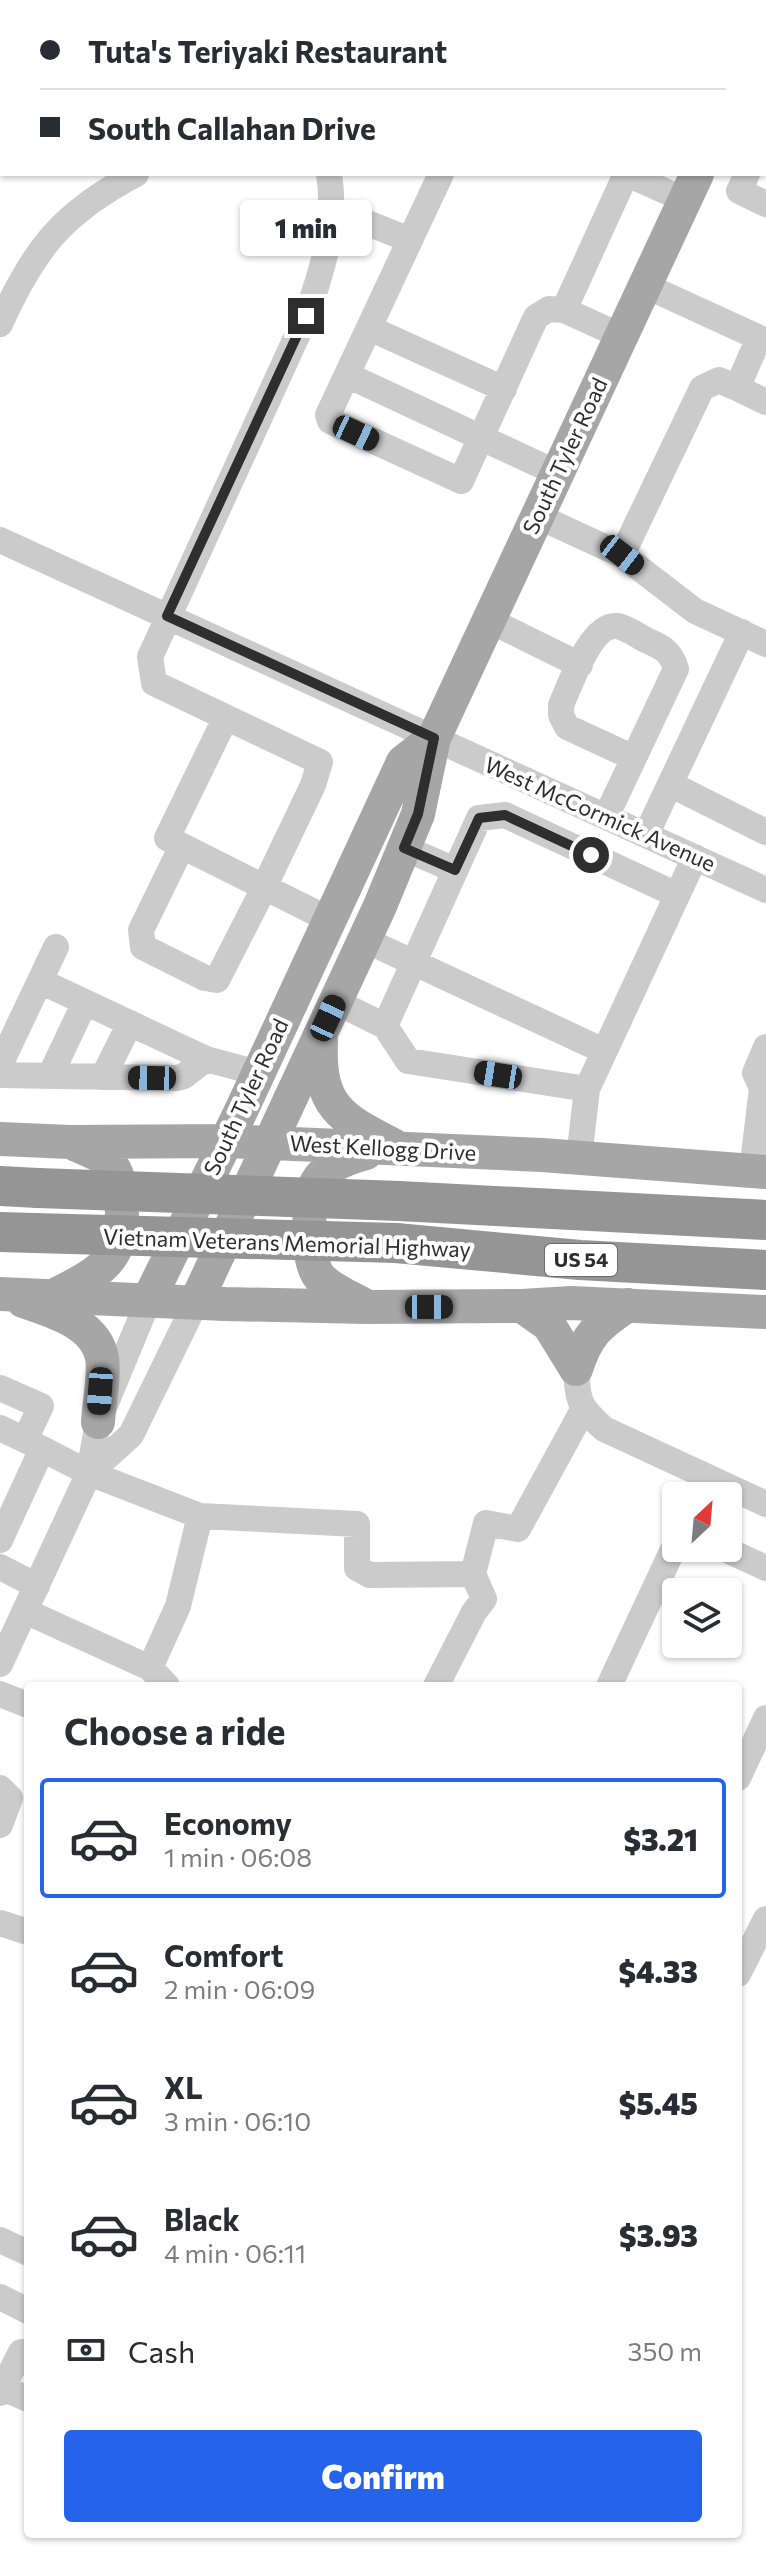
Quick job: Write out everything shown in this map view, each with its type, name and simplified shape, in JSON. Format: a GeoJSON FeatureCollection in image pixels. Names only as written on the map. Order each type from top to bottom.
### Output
{"type":"FeatureCollection","features":[{"type":"Feature","properties":{"kind":"highway","name":"Vietnam Veterans Memorial Highway"},"geometry":{"type":"LineString","coordinates":[[19,1187],[399,1201],[766,1220]]}},
{"type":"Feature","properties":{"kind":"highway","name":"Vietnam Veterans Memorial Highway"},"geometry":{"type":"LineString","coordinates":[[17,1233],[396,1243],[580,1260],[766,1270]]}},
{"type":"Feature","properties":{"kind":"main road","name":"South Tyler Road"},"geometry":{"type":"LineString","coordinates":[[196,1302],[365,940],[404,848],[418,814],[434,738],[691,187]]}},
{"type":"Feature","properties":{"kind":"main road","name":"South Tyler Road"},"geometry":{"type":"LineString","coordinates":[[149,1299],[403,762],[434,738]]}},
{"type":"Feature","properties":{"kind":"main road"},"geometry":{"type":"LineString","coordinates":[[321,1033],[320,1061],[324,1087],[333,1106],[393,1150]]}},
{"type":"Feature","properties":{"kind":"main road","name":"West Kellogg Drive"},"geometry":{"type":"LineString","coordinates":[[0,1139],[226,1141],[579,1158],[759,1171]]}},
{"type":"Feature","properties":{"kind":"main road"},"geometry":{"type":"LineString","coordinates":[[56,1295],[88,1279],[112,1258],[124,1224],[119,1178],[106,1159],[70,1142]]}},
{"type":"Feature","properties":{"kind":"main road"},"geometry":{"type":"LineString","coordinates":[[367,1307],[318,1276],[312,1260],[308,1209],[313,1188],[323,1171],[342,1159],[393,1150]]}},
{"type":"Feature","properties":{"kind":"main road"},"geometry":{"type":"LineString","coordinates":[[0,1294],[367,1307],[571,1303],[766,1312]]}},
{"type":"Feature","properties":{"kind":"main road"},"geometry":{"type":"LineString","coordinates":[[0,1294],[55,1312],[94,1338],[103,1360],[98,1422]]}},
{"type":"Feature","properties":{"kind":"main road"},"geometry":{"type":"LineString","coordinates":[[576,1369],[584,1345],[594,1330],[628,1305]]}},
{"type":"Feature","properties":{"kind":"main road"},"geometry":{"type":"LineString","coordinates":[[522,1306],[549,1325],[576,1369]]}},
{"type":"Feature","properties":{"kind":"street"},"geometry":{"type":"LineString","coordinates":[[0,324],[37,253],[102,192],[132,176]]}},
{"type":"Feature","properties":{"kind":"street"},"geometry":{"type":"LineString","coordinates":[[182,846],[141,930],[143,947],[205,978],[217,980],[313,785],[320,762],[154,683],[150,657],[306,316],[324,269],[331,217],[329,176]]}},
{"type":"Feature","properties":{"kind":"street"},"geometry":{"type":"LineString","coordinates":[[440,176],[328,415],[330,421],[458,481],[464,478],[536,317],[549,309],[564,310],[621,336]]}},
{"type":"Feature","properties":{"kind":"street"},"geometry":{"type":"LineString","coordinates":[[564,310],[625,176]]}},
{"type":"Feature","properties":{"kind":"street"},"geometry":{"type":"LineString","coordinates":[[636,176],[691,187]]}},
{"type":"Feature","properties":{"kind":"street"},"geometry":{"type":"LineString","coordinates":[[746,176],[739,191],[766,204]]}},
{"type":"Feature","properties":{"kind":"street"},"geometry":{"type":"LineString","coordinates":[[331,217],[365,222],[410,240]]}},
{"type":"Feature","properties":{"kind":"street"},"geometry":{"type":"LineString","coordinates":[[644,285],[762,340],[737,388]]}},
{"type":"Feature","properties":{"kind":"street"},"geometry":{"type":"LineString","coordinates":[[369,328],[504,389]]}},
{"type":"Feature","properties":{"kind":"street"},"geometry":{"type":"LineString","coordinates":[[347,375],[557,473]]}},
{"type":"Feature","properties":{"kind":"street"},"geometry":{"type":"LineString","coordinates":[[622,555],[702,388],[719,380],[766,402]]}},
{"type":"Feature","properties":{"kind":"street"},"geometry":{"type":"LineString","coordinates":[[537,516],[622,555],[695,611],[766,644]]}},
{"type":"Feature","properties":{"kind":"street","name":"West McCormick Avenue"},"geometry":{"type":"LineString","coordinates":[[0,540],[766,890]]}},
{"type":"Feature","properties":{"kind":"street"},"geometry":{"type":"LineString","coordinates":[[489,620],[580,665]]}},
{"type":"Feature","properties":{"kind":"street"},"geometry":{"type":"LineString","coordinates":[[606,817],[634,758],[676,669],[666,649],[617,626],[604,628],[594,636],[561,705],[561,715],[567,727],[634,758]]}},
{"type":"Feature","properties":{"kind":"street"},"geometry":{"type":"LineString","coordinates":[[646,835],[742,632]]}},
{"type":"Feature","properties":{"kind":"street"},"geometry":{"type":"LineString","coordinates":[[225,719],[167,838],[330,920]]}},
{"type":"Feature","properties":{"kind":"street"},"geometry":{"type":"LineString","coordinates":[[670,784],[766,832]]}},
{"type":"Feature","properties":{"kind":"street"},"geometry":{"type":"LineString","coordinates":[[385,1026],[479,818],[505,815],[677,895]]}},
{"type":"Feature","properties":{"kind":"street"},"geometry":{"type":"LineString","coordinates":[[404,848],[455,870]]}},
{"type":"Feature","properties":{"kind":"street"},"geometry":{"type":"LineString","coordinates":[[579,1158],[587,1089],[695,857]]}},
{"type":"Feature","properties":{"kind":"street"},"geometry":{"type":"LineString","coordinates":[[365,940],[604,1051]]}},
{"type":"Feature","properties":{"kind":"street"},"geometry":{"type":"LineString","coordinates":[[0,1065],[56,947]]}},
{"type":"Feature","properties":{"kind":"street"},"geometry":{"type":"LineString","coordinates":[[40,981],[206,1059],[258,1073]]}},
{"type":"Feature","properties":{"kind":"street"},"geometry":{"type":"LineString","coordinates":[[50,1076],[85,1002]]}},
{"type":"Feature","properties":{"kind":"street"},"geometry":{"type":"LineString","coordinates":[[336,1002],[385,1026],[408,1061],[587,1089]]}},
{"type":"Feature","properties":{"kind":"street"},"geometry":{"type":"LineString","coordinates":[[103,1077],[130,1023]]}},
{"type":"Feature","properties":{"kind":"street"},"geometry":{"type":"LineString","coordinates":[[759,1171],[764,1089],[755,1073],[766,1047]]}},
{"type":"Feature","properties":{"kind":"street"},"geometry":{"type":"LineString","coordinates":[[0,1075],[177,1078],[206,1059]]}},
{"type":"Feature","properties":{"kind":"street","name":"South Tyler Road"},"geometry":{"type":"LineString","coordinates":[[0,1664],[6,1636],[25,1611],[89,1473],[98,1422],[149,1299]]}},
{"type":"Feature","properties":{"kind":"street","name":"South Tyler Road"},"geometry":{"type":"LineString","coordinates":[[89,1473],[131,1435],[196,1302]]}},
{"type":"Feature","properties":{"kind":"street"},"geometry":{"type":"LineString","coordinates":[[576,1369],[583,1410],[604,1429],[766,1504]]}},
{"type":"Feature","properties":{"kind":"street"},"geometry":{"type":"LineString","coordinates":[[0,1388],[41,1406],[33,1444],[0,1540]]}},
{"type":"Feature","properties":{"kind":"street"},"geometry":{"type":"LineString","coordinates":[[438,1682],[474,1612],[484,1599],[473,1574],[486,1523],[518,1529],[583,1410]]}},
{"type":"Feature","properties":{"kind":"street"},"geometry":{"type":"LineString","coordinates":[[0,1428],[89,1473],[200,1516],[357,1524],[356,1562],[363,1573],[473,1574]]}},
{"type":"Feature","properties":{"kind":"street"},"geometry":{"type":"LineString","coordinates":[[25,1611],[159,1677],[200,1516]]}},
{"type":"Feature","properties":{"kind":"street"},"geometry":{"type":"LineString","coordinates":[[742,1557],[766,1568]]}},
{"type":"Feature","properties":{"kind":"street"},"geometry":{"type":"LineString","coordinates":[[611,1682],[667,1562]]}},
{"type":"Feature","properties":{"kind":"street"},"geometry":{"type":"LineString","coordinates":[[0,1567],[37,1586]]}},
{"type":"Feature","properties":{"kind":"street"},"geometry":{"type":"LineString","coordinates":[[0,1694],[24,1703]]}},
{"type":"Feature","properties":{"kind":"street"},"geometry":{"type":"LineString","coordinates":[[742,1769],[766,1718]]}},
{"type":"Feature","properties":{"kind":"street"},"geometry":{"type":"LineString","coordinates":[[0,1788],[10,1798],[0,1825]]}},
{"type":"Feature","properties":{"kind":"street"},"geometry":{"type":"LineString","coordinates":[[742,1966],[766,1919]]}},
{"type":"Feature","properties":{"kind":"street"},"geometry":{"type":"LineString","coordinates":[[0,1923],[24,1931]]}},
{"type":"Feature","properties":{"kind":"street"},"geometry":{"type":"LineString","coordinates":[[0,2240],[24,2251]]}},
{"type":"Feature","properties":{"kind":"street"},"geometry":{"type":"LineString","coordinates":[[0,2297],[24,2309]]}},
{"type":"Feature","properties":{"kind":"street"},"geometry":{"type":"LineString","coordinates":[[16,2348],[1,2392],[24,2398]]}},
{"type":"Feature","properties":{"kind":"route"},"geometry":{"type":"LineString","coordinates":[[306,316],[167,616],[434,738],[418,814],[404,848],[455,870],[479,818],[505,815],[591,855]]}}]}
